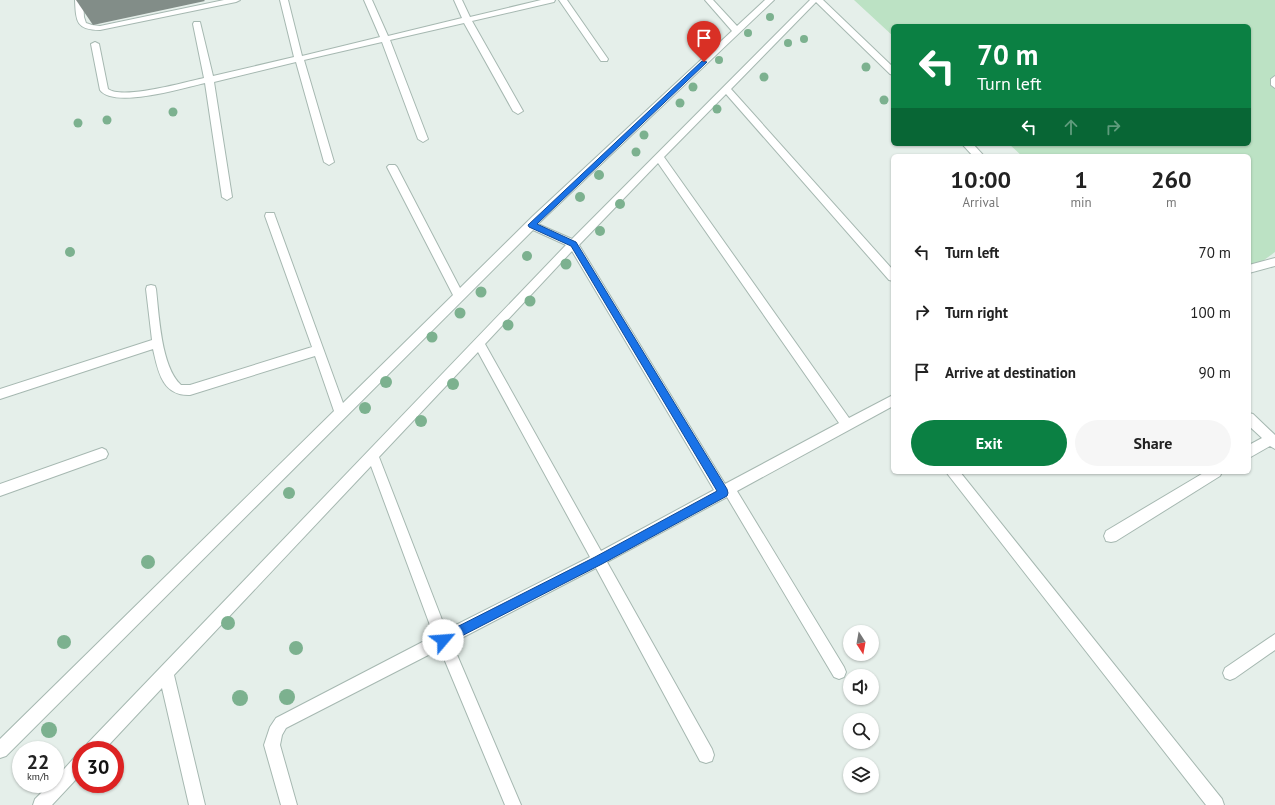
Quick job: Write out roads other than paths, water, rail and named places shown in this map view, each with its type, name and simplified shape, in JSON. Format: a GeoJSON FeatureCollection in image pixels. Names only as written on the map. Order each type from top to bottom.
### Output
{"type":"FeatureCollection","features":[{"type":"Feature","properties":{"kind":"street"},"geometry":{"type":"LineString","coordinates":[[79,0],[80,22],[89,28],[100,28],[236,0]]}},
{"type":"Feature","properties":{"kind":"street"},"geometry":{"type":"LineString","coordinates":[[284,0],[299,59],[329,162]]}},
{"type":"Feature","properties":{"kind":"street"},"geometry":{"type":"LineString","coordinates":[[368,0],[385,39],[423,139]]}},
{"type":"Feature","properties":{"kind":"street"},"geometry":{"type":"LineString","coordinates":[[458,0],[467,20],[518,111]]}},
{"type":"Feature","properties":{"kind":"street"},"geometry":{"type":"LineString","coordinates":[[96,44],[104,90],[108,94],[116,96],[129,96],[209,80],[551,0]]}},
{"type":"Feature","properties":{"kind":"street"},"geometry":{"type":"LineString","coordinates":[[563,0],[604,59]]}},
{"type":"Feature","properties":{"kind":"street"},"geometry":{"type":"LineString","coordinates":[[709,0],[737,31]]}},
{"type":"Feature","properties":{"kind":"street"},"geometry":{"type":"LineString","coordinates":[[0,750],[459,296],[770,0]]}},
{"type":"Feature","properties":{"kind":"street"},"geometry":{"type":"LineString","coordinates":[[102,741],[573,244],[814,0]]}},
{"type":"Feature","properties":{"kind":"street"},"geometry":{"type":"LineString","coordinates":[[818,0],[891,70]]}},
{"type":"Feature","properties":{"kind":"street"},"geometry":{"type":"LineString","coordinates":[[197,24],[209,80],[227,197]]}},
{"type":"Feature","properties":{"kind":"street"},"geometry":{"type":"LineString","coordinates":[[1275,79],[1275,86]]}},
{"type":"Feature","properties":{"kind":"street"},"geometry":{"type":"LineString","coordinates":[[726,89],[891,275]]}},
{"type":"Feature","properties":{"kind":"street"},"geometry":{"type":"LineString","coordinates":[[969,146],[977,154]]}},
{"type":"Feature","properties":{"kind":"street"},"geometry":{"type":"LineString","coordinates":[[659,157],[847,425]]}},
{"type":"Feature","properties":{"kind":"street"},"geometry":{"type":"LineString","coordinates":[[392,167],[459,296]]}},
{"type":"Feature","properties":{"kind":"street"},"geometry":{"type":"LineString","coordinates":[[270,216],[341,413]]}},
{"type":"Feature","properties":{"kind":"street"},"geometry":{"type":"LineString","coordinates":[[532,225],[573,244],[839,672]]}},
{"type":"Feature","properties":{"kind":"street"},"geometry":{"type":"LineString","coordinates":[[1251,268],[1275,262]]}},
{"type":"Feature","properties":{"kind":"street"},"geometry":{"type":"LineString","coordinates":[[151,289],[157,343],[170,383],[177,390],[190,390],[318,350]]}},
{"type":"Feature","properties":{"kind":"street"},"geometry":{"type":"LineString","coordinates":[[0,394],[157,343]]}},
{"type":"Feature","properties":{"kind":"street"},"geometry":{"type":"LineString","coordinates":[[479,344],[706,755]]}},
{"type":"Feature","properties":{"kind":"street"},"geometry":{"type":"LineString","coordinates":[[289,805],[272,746],[275,732],[281,723],[598,560],[891,401]]}},
{"type":"Feature","properties":{"kind":"street"},"geometry":{"type":"LineString","coordinates":[[1251,420],[1273,441],[1251,451]]}},
{"type":"Feature","properties":{"kind":"street"},"geometry":{"type":"LineString","coordinates":[[0,490],[102,454]]}},
{"type":"Feature","properties":{"kind":"street"},"geometry":{"type":"LineString","coordinates":[[373,456],[443,640],[513,805]]}},
{"type":"Feature","properties":{"kind":"street"},"geometry":{"type":"LineString","coordinates":[[954,474],[1216,805]]}},
{"type":"Feature","properties":{"kind":"street"},"geometry":{"type":"LineString","coordinates":[[1111,536],[1213,474]]}},
{"type":"Feature","properties":{"kind":"street"},"geometry":{"type":"LineString","coordinates":[[1230,673],[1275,641]]}},
{"type":"Feature","properties":{"kind":"street"},"geometry":{"type":"LineString","coordinates":[[166,674],[197,805]]}},
{"type":"Feature","properties":{"kind":"street"},"geometry":{"type":"LineString","coordinates":[[41,805],[72,772]]}}]}
